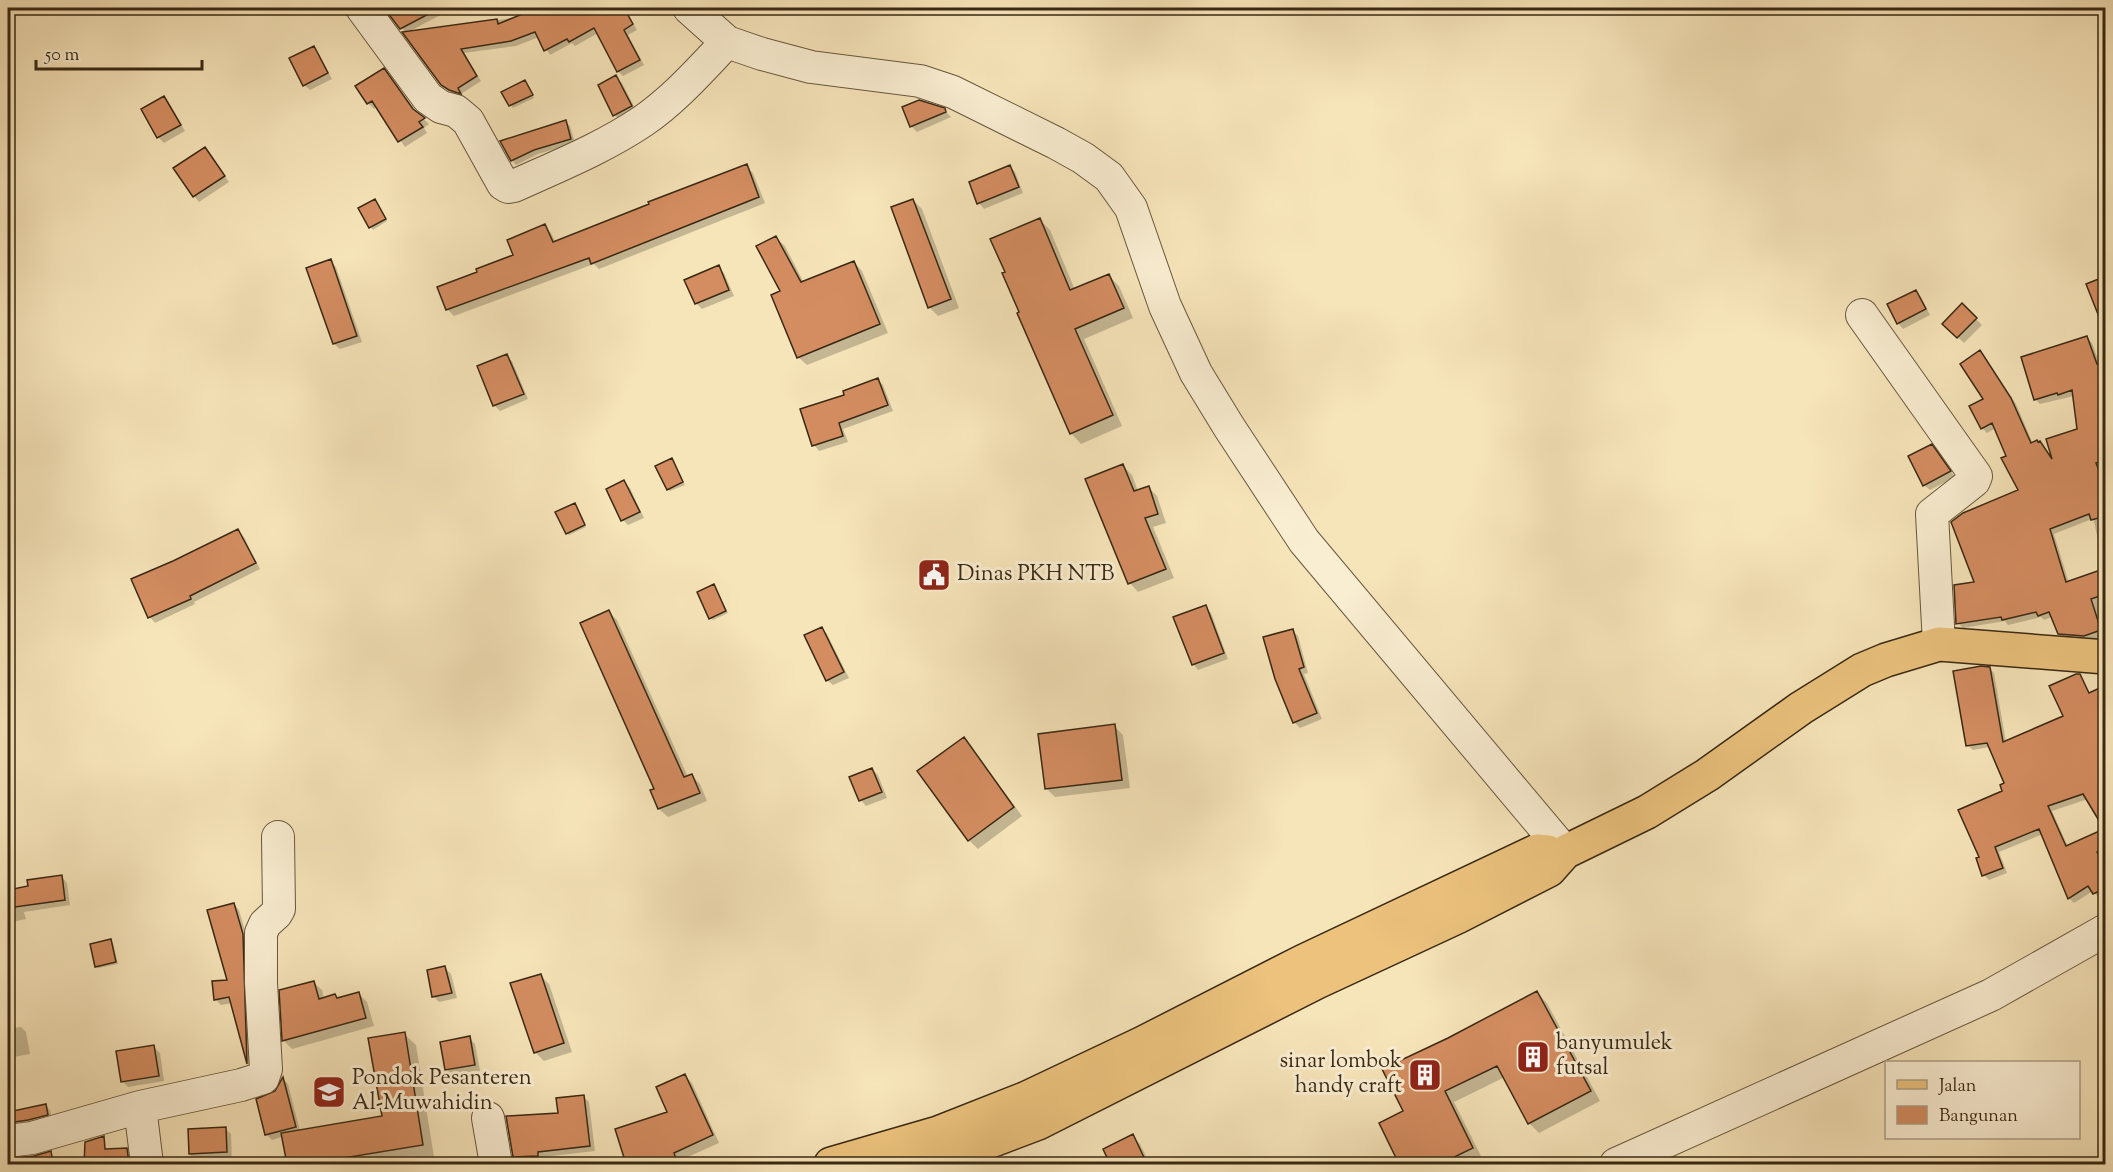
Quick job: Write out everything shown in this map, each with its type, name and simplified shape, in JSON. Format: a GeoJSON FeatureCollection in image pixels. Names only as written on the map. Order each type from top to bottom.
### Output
{"type":"FeatureCollection","features":[{"type":"Feature","properties":{"kind":"main road"},"geometry":{"type":"LineString","coordinates":[[831,1164],[937,1151],[1027,1098],[1141,1044],[1302,962],[1538,851],[1565,852],[1657,806],[1707,775],[1801,708],[1862,670],[1886,660],[1939,644],[2106,657]]}},
{"type":"Feature","properties":{"kind":"street"},"geometry":{"type":"LineString","coordinates":[[362,8],[428,98],[441,107],[456,111],[468,121],[503,184],[508,187],[605,144],[644,121],[684,87],[727,42]]}},
{"type":"Feature","properties":{"kind":"street"},"geometry":{"type":"LineString","coordinates":[[689,8],[727,42],[783,61],[888,76],[935,86],[981,105],[1056,143],[1109,177],[1131,208],[1165,306],[1196,373],[1304,541],[1565,852]]}},
{"type":"Feature","properties":{"kind":"street"},"geometry":{"type":"LineString","coordinates":[[1862,315],[1976,476],[1974,481],[1932,514],[1939,644]]}},
{"type":"Feature","properties":{"kind":"street"},"geometry":{"type":"LineString","coordinates":[[8,1141],[32,1138],[140,1107],[249,1083],[260,1080],[265,1075],[261,933],[265,924],[279,909],[278,837]]}},
{"type":"Feature","properties":{"kind":"street"},"geometry":{"type":"LineString","coordinates":[[1616,1164],[1991,995],[2106,930]]}},
{"type":"Feature","properties":{"kind":"street"},"geometry":{"type":"LineString","coordinates":[[140,1107],[147,1164]]}},
{"type":"Feature","properties":{"kind":"street"},"geometry":{"type":"LineString","coordinates":[[488,1118],[496,1164]]}},
{"type":"Feature","properties":{"kind":"building"},"geometry":{"type":"Polygon","coordinates":[[[384,8],[440,8],[400,29],[384,8]]]}},
{"type":"Feature","properties":{"kind":"building"},"geometry":{"type":"Polygon","coordinates":[[[537,8],[624,8],[633,24],[624,30],[640,60],[617,72],[594,28],[569,42],[567,39],[544,51],[535,32],[511,41],[461,49],[477,76],[458,88],[461,94],[441,85],[402,32],[497,19],[498,24],[537,8]]]}},
{"type":"Feature","properties":{"kind":"building"},"geometry":{"type":"Polygon","coordinates":[[[314,46],[328,73],[303,86],[289,58],[314,46]]]}},
{"type":"Feature","properties":{"kind":"building"},"geometry":{"type":"Polygon","coordinates":[[[384,68],[413,109],[425,118],[419,122],[423,127],[398,142],[372,101],[367,104],[355,86],[384,68]]]}},
{"type":"Feature","properties":{"kind":"building"},"geometry":{"type":"Polygon","coordinates":[[[616,75],[632,106],[613,116],[598,85],[616,75]]]}},
{"type":"Feature","properties":{"kind":"building"},"geometry":{"type":"Polygon","coordinates":[[[525,80],[533,95],[509,106],[501,92],[525,80]]]}},
{"type":"Feature","properties":{"kind":"building"},"geometry":{"type":"Polygon","coordinates":[[[164,96],[181,125],[157,138],[141,109],[164,96]]]}},
{"type":"Feature","properties":{"kind":"building"},"geometry":{"type":"Polygon","coordinates":[[[919,100],[945,108],[946,112],[910,127],[902,107],[919,100]]]}},
{"type":"Feature","properties":{"kind":"building"},"geometry":{"type":"Polygon","coordinates":[[[566,120],[571,139],[534,150],[511,161],[500,141],[566,120]]]}},
{"type":"Feature","properties":{"kind":"building"},"geometry":{"type":"Polygon","coordinates":[[[205,147],[225,176],[193,197],[173,168],[205,147]]]}},
{"type":"Feature","properties":{"kind":"building"},"geometry":{"type":"Polygon","coordinates":[[[747,164],[759,197],[591,264],[589,258],[446,310],[437,287],[513,255],[507,240],[545,224],[553,242],[747,164]]]}},
{"type":"Feature","properties":{"kind":"building"},"geometry":{"type":"Polygon","coordinates":[[[1010,165],[1019,187],[977,204],[969,182],[1010,165]]]}},
{"type":"Feature","properties":{"kind":"building"},"geometry":{"type":"Polygon","coordinates":[[[375,199],[386,219],[369,228],[358,208],[375,199]]]}},
{"type":"Feature","properties":{"kind":"building"},"geometry":{"type":"Polygon","coordinates":[[[913,199],[951,299],[928,308],[891,207],[913,199]]]}},
{"type":"Feature","properties":{"kind":"building"},"geometry":{"type":"Polygon","coordinates":[[[1040,218],[1070,290],[1109,274],[1124,308],[1075,329],[1113,415],[1070,434],[1017,313],[1019,312],[1002,273],[1005,272],[990,239],[1040,218]]]}},
{"type":"Feature","properties":{"kind":"building"},"geometry":{"type":"Polygon","coordinates":[[[776,236],[801,282],[854,261],[880,324],[797,358],[771,295],[780,291],[756,246],[776,236]]]}},
{"type":"Feature","properties":{"kind":"building"},"geometry":{"type":"Polygon","coordinates":[[[331,259],[357,336],[333,344],[306,268],[331,259]]]}},
{"type":"Feature","properties":{"kind":"building"},"geometry":{"type":"Polygon","coordinates":[[[719,265],[729,290],[695,304],[684,280],[719,265]]]}},
{"type":"Feature","properties":{"kind":"building"},"geometry":{"type":"Polygon","coordinates":[[[2106,276],[2106,331],[2105,332],[2086,284],[2106,276]]]}},
{"type":"Feature","properties":{"kind":"building"},"geometry":{"type":"Polygon","coordinates":[[[1916,290],[1926,309],[1897,324],[1887,304],[1916,290]]]}},
{"type":"Feature","properties":{"kind":"building"},"geometry":{"type":"Polygon","coordinates":[[[1962,303],[1977,318],[1957,338],[1942,324],[1962,303]]]}},
{"type":"Feature","properties":{"kind":"building"},"geometry":{"type":"Polygon","coordinates":[[[2087,336],[2097,364],[2106,361],[2106,382],[2103,383],[2106,399],[2106,460],[2096,463],[2106,488],[2106,516],[2091,520],[2089,514],[2050,529],[2066,582],[2106,568],[2106,594],[2091,599],[2101,630],[2084,636],[2058,634],[2049,612],[2038,616],[2036,612],[2002,620],[2001,617],[1956,624],[1954,585],[1974,582],[1951,522],[1963,513],[2018,490],[2001,458],[2006,456],[1992,423],[1981,429],[1969,406],[1983,399],[1960,364],[1980,350],[2011,398],[2031,443],[2040,441],[2052,459],[2046,439],[2077,429],[2072,390],[2034,400],[2021,357],[2087,336]]]}},
{"type":"Feature","properties":{"kind":"building"},"geometry":{"type":"Polygon","coordinates":[[[507,354],[524,394],[493,406],[477,366],[507,354]]]}},
{"type":"Feature","properties":{"kind":"building"},"geometry":{"type":"Polygon","coordinates":[[[878,378],[888,405],[839,423],[843,436],[812,446],[800,409],[844,395],[843,391],[878,378]]]}},
{"type":"Feature","properties":{"kind":"building"},"geometry":{"type":"Polygon","coordinates":[[[1932,444],[1951,471],[1923,486],[1908,456],[1932,444]]]}},
{"type":"Feature","properties":{"kind":"building"},"geometry":{"type":"Polygon","coordinates":[[[672,458],[683,482],[667,490],[655,466],[672,458]]]}},
{"type":"Feature","properties":{"kind":"building"},"geometry":{"type":"Polygon","coordinates":[[[1123,464],[1134,491],[1149,486],[1158,514],[1145,518],[1166,569],[1128,584],[1085,479],[1123,464]]]}},
{"type":"Feature","properties":{"kind":"building"},"geometry":{"type":"Polygon","coordinates":[[[624,480],[640,512],[621,521],[606,489],[624,480]]]}},
{"type":"Feature","properties":{"kind":"building"},"geometry":{"type":"Polygon","coordinates":[[[575,503],[585,525],[566,534],[555,512],[575,503]]]}},
{"type":"Feature","properties":{"kind":"building"},"geometry":{"type":"Polygon","coordinates":[[[238,529],[256,563],[190,596],[191,599],[148,618],[131,579],[238,529]]]}},
{"type":"Feature","properties":{"kind":"building"},"geometry":{"type":"Polygon","coordinates":[[[714,584],[726,611],[709,619],[697,592],[714,584]]]}},
{"type":"Feature","properties":{"kind":"building"},"geometry":{"type":"Polygon","coordinates":[[[1206,605],[1224,653],[1192,665],[1173,617],[1206,605]]]}},
{"type":"Feature","properties":{"kind":"building"},"geometry":{"type":"Polygon","coordinates":[[[609,610],[684,777],[692,774],[700,793],[658,809],[650,790],[654,789],[580,623],[609,610]]]}},
{"type":"Feature","properties":{"kind":"building"},"geometry":{"type":"Polygon","coordinates":[[[822,627],[844,672],[826,681],[804,635],[822,627]]]}},
{"type":"Feature","properties":{"kind":"building"},"geometry":{"type":"Polygon","coordinates":[[[1293,629],[1304,667],[1299,669],[1317,713],[1293,723],[1275,679],[1263,637],[1293,629]]]}},
{"type":"Feature","properties":{"kind":"building"},"geometry":{"type":"Polygon","coordinates":[[[1981,666],[1990,667],[2003,742],[2063,716],[2049,686],[2076,674],[2080,674],[2089,693],[2106,685],[2106,848],[2097,852],[2106,868],[2106,888],[2093,894],[2088,886],[2068,899],[2039,829],[1995,847],[2003,868],[1982,876],[1976,858],[1979,857],[1958,810],[2002,791],[2000,785],[2004,783],[1987,743],[1966,746],[1953,671],[1981,666]],[[2083,794],[2048,806],[2066,846],[2104,829],[2083,794]]]}},
{"type":"Feature","properties":{"kind":"building"},"geometry":{"type":"Polygon","coordinates":[[[1115,724],[1122,780],[1045,789],[1038,734],[1115,724]]]}},
{"type":"Feature","properties":{"kind":"building"},"geometry":{"type":"Polygon","coordinates":[[[964,737],[1014,807],[968,841],[917,771],[964,737]]]}},
{"type":"Feature","properties":{"kind":"building"},"geometry":{"type":"Polygon","coordinates":[[[872,768],[882,792],[859,801],[849,777],[872,768]]]}},
{"type":"Feature","properties":{"kind":"building"},"geometry":{"type":"Polygon","coordinates":[[[62,875],[65,900],[8,908],[8,890],[28,886],[27,880],[62,875]]]}},
{"type":"Feature","properties":{"kind":"building"},"geometry":{"type":"Polygon","coordinates":[[[234,903],[243,934],[247,1064],[229,997],[214,1000],[212,981],[227,980],[207,910],[234,903]]]}},
{"type":"Feature","properties":{"kind":"building"},"geometry":{"type":"Polygon","coordinates":[[[111,939],[116,962],[95,967],[90,944],[111,939]]]}},
{"type":"Feature","properties":{"kind":"building"},"geometry":{"type":"Polygon","coordinates":[[[445,966],[452,993],[432,997],[427,970],[445,966]]]}},
{"type":"Feature","properties":{"kind":"building"},"geometry":{"type":"Polygon","coordinates":[[[541,974],[564,1043],[534,1053],[510,983],[541,974]]]}},
{"type":"Feature","properties":{"kind":"building"},"geometry":{"type":"Polygon","coordinates":[[[314,981],[319,999],[335,994],[337,998],[359,992],[366,1018],[282,1041],[279,990],[314,981]]]}},
{"type":"Feature","properties":{"kind":"building"},"geometry":{"type":"Polygon","coordinates":[[[1537,991],[1591,1091],[1528,1124],[1497,1066],[1445,1091],[1473,1148],[1440,1164],[1399,1164],[1379,1123],[1403,1111],[1382,1069],[1448,1038],[1537,991]]]}},
{"type":"Feature","properties":{"kind":"building"},"geometry":{"type":"Polygon","coordinates":[[[405,1032],[423,1145],[307,1164],[287,1164],[281,1133],[382,1116],[368,1038],[405,1032]]]}},
{"type":"Feature","properties":{"kind":"building"},"geometry":{"type":"Polygon","coordinates":[[[470,1036],[475,1065],[445,1070],[440,1042],[470,1036]]]}},
{"type":"Feature","properties":{"kind":"building"},"geometry":{"type":"Polygon","coordinates":[[[154,1045],[159,1076],[121,1082],[116,1051],[154,1045]]]}},
{"type":"Feature","properties":{"kind":"building"},"geometry":{"type":"Polygon","coordinates":[[[685,1074],[713,1135],[674,1153],[676,1159],[659,1164],[626,1164],[615,1129],[667,1112],[656,1087],[685,1074]]]}},
{"type":"Feature","properties":{"kind":"building"},"geometry":{"type":"Polygon","coordinates":[[[283,1077],[296,1127],[265,1135],[256,1099],[275,1091],[283,1077]]]}},
{"type":"Feature","properties":{"kind":"building"},"geometry":{"type":"Polygon","coordinates":[[[584,1095],[590,1146],[538,1152],[538,1156],[513,1157],[506,1116],[558,1113],[556,1098],[584,1095]]]}},
{"type":"Feature","properties":{"kind":"building"},"geometry":{"type":"Polygon","coordinates":[[[46,1104],[48,1115],[8,1123],[8,1112],[46,1104]]]}},
{"type":"Feature","properties":{"kind":"building"},"geometry":{"type":"Polygon","coordinates":[[[226,1127],[227,1152],[189,1154],[188,1129],[226,1127]]]}},
{"type":"Feature","properties":{"kind":"building"},"geometry":{"type":"Polygon","coordinates":[[[1133,1134],[1147,1164],[1110,1164],[1103,1149],[1133,1134]]]}},
{"type":"Feature","properties":{"kind":"building"},"geometry":{"type":"Polygon","coordinates":[[[104,1136],[105,1149],[127,1148],[129,1164],[84,1164],[85,1142],[104,1136]]]}},
{"type":"Feature","properties":{"kind":"building"},"geometry":{"type":"Polygon","coordinates":[[[51,1151],[53,1164],[8,1164],[8,1159],[34,1156],[51,1151]]]}},
{"type":"Feature","properties":{"kind":"place","name":"Dinas PKH NTB"},"geometry":{"type":"Point","coordinates":[934,575]}},
{"type":"Feature","properties":{"kind":"place","name":"banyumulek futsal"},"geometry":{"type":"Point","coordinates":[1533,1057]}},
{"type":"Feature","properties":{"kind":"place","name":"sinar lombok handy craft"},"geometry":{"type":"Point","coordinates":[1425,1075]}},
{"type":"Feature","properties":{"kind":"place","name":"Pondok Pesanteren Al-Muwahidin"},"geometry":{"type":"Point","coordinates":[329,1092]}}]}
